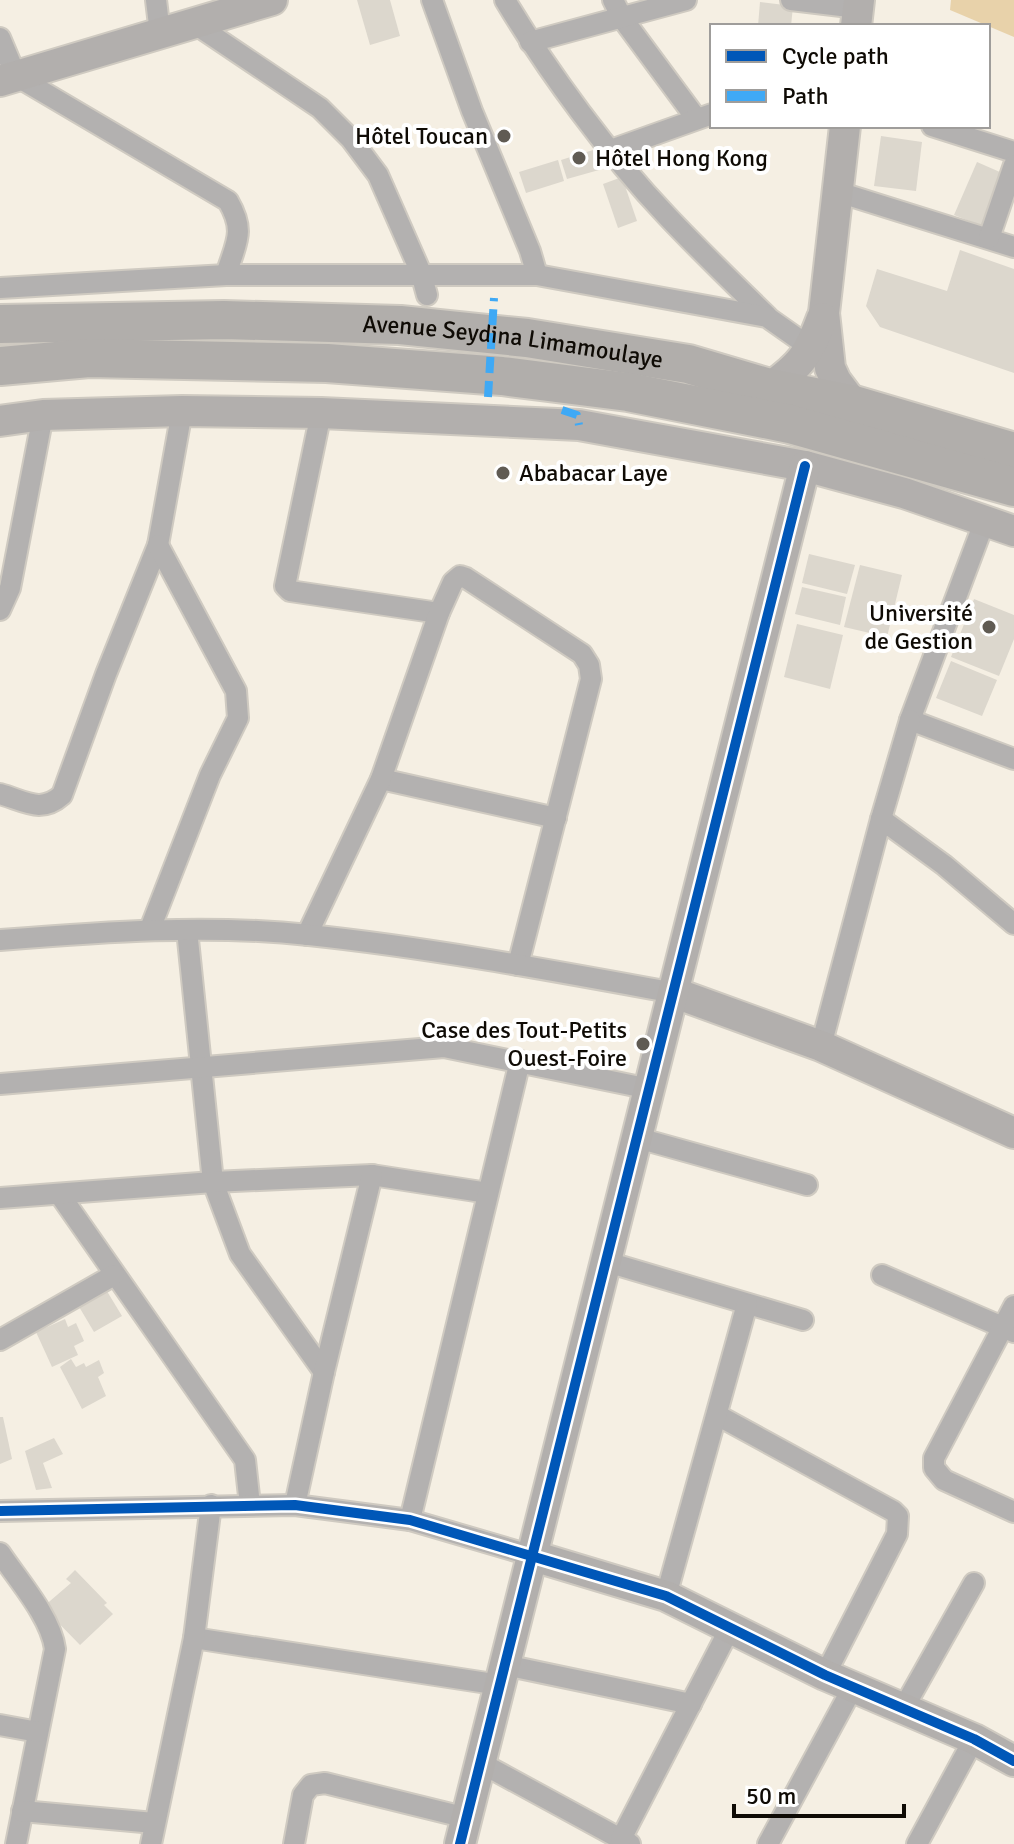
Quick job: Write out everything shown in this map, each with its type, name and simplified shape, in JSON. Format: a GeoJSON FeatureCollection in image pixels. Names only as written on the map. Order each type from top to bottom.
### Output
{"type":"FeatureCollection","features":[{"type":"Feature","properties":{"kind":"highway","name":"Avenue Seydina Limamoulaye"},"geometry":{"type":"LineString","coordinates":[[0,324],[224,320],[400,325],[527,338],[688,364],[769,388],[854,405],[1014,452]]}},
{"type":"Feature","properties":{"kind":"highway","name":"Avenue Seydina Limamoulaye"},"geometry":{"type":"LineString","coordinates":[[0,366],[89,358],[327,363],[502,376],[628,392],[790,424],[1014,487]]}},
{"type":"Feature","properties":{"kind":"street"},"geometry":{"type":"LineString","coordinates":[[156,0],[160,33]]}},
{"type":"Feature","properties":{"kind":"street"},"geometry":{"type":"LineString","coordinates":[[8,78],[272,0]]}},
{"type":"Feature","properties":{"kind":"street"},"geometry":{"type":"LineString","coordinates":[[432,0],[537,275]]}},
{"type":"Feature","properties":{"kind":"street"},"geometry":{"type":"LineString","coordinates":[[505,0],[530,42],[611,150],[665,214],[767,317],[811,348]]}},
{"type":"Feature","properties":{"kind":"street"},"geometry":{"type":"LineString","coordinates":[[530,42],[617,9],[686,0]]}},
{"type":"Feature","properties":{"kind":"street"},"geometry":{"type":"LineString","coordinates":[[791,0],[858,11]]}},
{"type":"Feature","properties":{"kind":"street"},"geometry":{"type":"LineString","coordinates":[[611,150],[704,116],[617,9]]}},
{"type":"Feature","properties":{"kind":"street"},"geometry":{"type":"LineString","coordinates":[[195,24],[320,108],[351,139],[378,175],[421,273],[427,295]]}},
{"type":"Feature","properties":{"kind":"street"},"geometry":{"type":"LineString","coordinates":[[0,38],[8,78],[228,201],[238,219],[239,232],[226,275]]}},
{"type":"Feature","properties":{"kind":"street"},"geometry":{"type":"LineString","coordinates":[[846,128],[824,313],[830,368],[854,405]]}},
{"type":"Feature","properties":{"kind":"street"},"geometry":{"type":"LineString","coordinates":[[938,128],[1014,152]]}},
{"type":"Feature","properties":{"kind":"street"},"geometry":{"type":"LineString","coordinates":[[989,238],[1014,165]]}},
{"type":"Feature","properties":{"kind":"street"},"geometry":{"type":"LineString","coordinates":[[838,192],[1014,247]]}},
{"type":"Feature","properties":{"kind":"street"},"geometry":{"type":"LineString","coordinates":[[0,288],[226,275],[537,275],[767,317]]}},
{"type":"Feature","properties":{"kind":"street"},"geometry":{"type":"LineString","coordinates":[[769,388],[791,372],[811,348],[824,313]]}},
{"type":"Feature","properties":{"kind":"street"},"geometry":{"type":"LineString","coordinates":[[0,794],[42,807],[52,804],[62,795],[158,545],[182,411]]}},
{"type":"Feature","properties":{"kind":"street"},"geometry":{"type":"LineString","coordinates":[[0,421],[43,415],[182,411],[321,413],[579,425],[805,466],[904,493],[1014,531]]}},
{"type":"Feature","properties":{"kind":"street"},"geometry":{"type":"LineString","coordinates":[[321,413],[285,580],[286,588],[439,613]]}},
{"type":"Feature","properties":{"kind":"street"},"geometry":{"type":"LineString","coordinates":[[0,610],[10,588],[43,415]]}},
{"type":"Feature","properties":{"kind":"street"},"geometry":{"type":"LineString","coordinates":[[294,1844],[303,1795],[311,1785],[325,1783],[464,1831],[805,466]]}},
{"type":"Feature","properties":{"kind":"street"},"geometry":{"type":"LineString","coordinates":[[821,1046],[910,720],[985,520]]}},
{"type":"Feature","properties":{"kind":"street"},"geometry":{"type":"LineString","coordinates":[[150,929],[210,775],[238,718],[236,691],[158,545]]}},
{"type":"Feature","properties":{"kind":"street"},"geometry":{"type":"LineString","coordinates":[[307,935],[381,779],[439,613],[456,578],[466,578],[582,654],[589,665],[591,679],[518,965]]}},
{"type":"Feature","properties":{"kind":"street"},"geometry":{"type":"LineString","coordinates":[[910,720],[1014,759]]}},
{"type":"Feature","properties":{"kind":"street"},"geometry":{"type":"LineString","coordinates":[[381,779],[556,818]]}},
{"type":"Feature","properties":{"kind":"street"},"geometry":{"type":"LineString","coordinates":[[881,819],[944,865],[1014,924]]}},
{"type":"Feature","properties":{"kind":"street"},"geometry":{"type":"LineString","coordinates":[[0,940],[150,929],[307,935],[518,965],[675,993],[821,1046],[1014,1133]]}},
{"type":"Feature","properties":{"kind":"street"},"geometry":{"type":"LineString","coordinates":[[187,930],[213,1182],[240,1254],[324,1372]]}},
{"type":"Feature","properties":{"kind":"street"},"geometry":{"type":"LineString","coordinates":[[0,1084],[444,1047],[650,1089]]}},
{"type":"Feature","properties":{"kind":"street"},"geometry":{"type":"LineString","coordinates":[[410,1520],[520,1061]]}},
{"type":"Feature","properties":{"kind":"street"},"geometry":{"type":"LineString","coordinates":[[638,1138],[807,1185]]}},
{"type":"Feature","properties":{"kind":"street"},"geometry":{"type":"LineString","coordinates":[[0,1198],[213,1182],[372,1175],[488,1193]]}},
{"type":"Feature","properties":{"kind":"street"},"geometry":{"type":"LineString","coordinates":[[295,1505],[372,1175]]}},
{"type":"Feature","properties":{"kind":"street"},"geometry":{"type":"LineString","coordinates":[[60,1195],[245,1460],[250,1505]]}},
{"type":"Feature","properties":{"kind":"street"},"geometry":{"type":"LineString","coordinates":[[607,1262],[803,1320]]}},
{"type":"Feature","properties":{"kind":"street"},"geometry":{"type":"LineString","coordinates":[[0,1340],[114,1275]]}},
{"type":"Feature","properties":{"kind":"street"},"geometry":{"type":"LineString","coordinates":[[882,1275],[1008,1329]]}},
{"type":"Feature","properties":{"kind":"street"},"geometry":{"type":"LineString","coordinates":[[666,1596],[747,1304]]}},
{"type":"Feature","properties":{"kind":"street"},"geometry":{"type":"LineString","coordinates":[[1014,1306],[1008,1329],[934,1458],[934,1468],[944,1480],[1014,1512]]}},
{"type":"Feature","properties":{"kind":"street"},"geometry":{"type":"LineString","coordinates":[[717,1415],[898,1516],[897,1534],[839,1681],[768,1844]]}},
{"type":"Feature","properties":{"kind":"street"},"geometry":{"type":"LineString","coordinates":[[151,1844],[194,1638],[211,1505]]}},
{"type":"Feature","properties":{"kind":"street"},"geometry":{"type":"LineString","coordinates":[[0,1511],[295,1505],[410,1520],[666,1596],[839,1681],[974,1739],[1014,1761]]}},
{"type":"Feature","properties":{"kind":"street"},"geometry":{"type":"LineString","coordinates":[[0,1553],[53,1637],[55,1649],[16,1844]]}},
{"type":"Feature","properties":{"kind":"street"},"geometry":{"type":"LineString","coordinates":[[903,1709],[974,1583]]}},
{"type":"Feature","properties":{"kind":"street"},"geometry":{"type":"LineString","coordinates":[[481,1763],[626,1841],[730,1628]]}},
{"type":"Feature","properties":{"kind":"street"},"geometry":{"type":"LineString","coordinates":[[194,1638],[503,1675],[691,1704]]}},
{"type":"Feature","properties":{"kind":"street"},"geometry":{"type":"LineString","coordinates":[[0,1725],[38,1732]]}},
{"type":"Feature","properties":{"kind":"street"},"geometry":{"type":"LineString","coordinates":[[917,1844],[974,1739]]}},
{"type":"Feature","properties":{"kind":"street"},"geometry":{"type":"LineString","coordinates":[[22,1811],[154,1823]]}},
{"type":"Feature","properties":{"kind":"shaded area"},"geometry":{"type":"Polygon","coordinates":[[[951,0],[1014,0],[1014,37],[990,27],[990,24],[950,10],[951,0]]]}},
{"type":"Feature","properties":{"kind":"building"},"geometry":{"type":"Polygon","coordinates":[[[357,0],[390,0],[400,36],[370,45],[357,0]]]}},
{"type":"Feature","properties":{"kind":"building"},"geometry":{"type":"Polygon","coordinates":[[[760,2],[793,6],[791,24],[758,24],[760,2]]]}},
{"type":"Feature","properties":{"kind":"building"},"geometry":{"type":"Polygon","coordinates":[[[881,136],[922,142],[916,191],[874,186],[881,136]]]}},
{"type":"Feature","properties":{"kind":"building"},"geometry":{"type":"Polygon","coordinates":[[[593,150],[599,170],[567,179],[561,160],[593,150]]]}},
{"type":"Feature","properties":{"kind":"building"},"geometry":{"type":"Polygon","coordinates":[[[558,160],[564,181],[526,193],[519,172],[558,160]]]}},
{"type":"Feature","properties":{"kind":"building"},"geometry":{"type":"Polygon","coordinates":[[[977,162],[1009,176],[987,228],[954,215],[977,162]]]}},
{"type":"Feature","properties":{"kind":"building"},"geometry":{"type":"Polygon","coordinates":[[[622,177],[637,221],[618,228],[603,184],[622,177]]]}},
{"type":"Feature","properties":{"kind":"building"},"geometry":{"type":"Polygon","coordinates":[[[960,250],[1014,269],[1014,373],[880,327],[866,306],[877,269],[947,291],[960,250]]]}},
{"type":"Feature","properties":{"kind":"building"},"geometry":{"type":"Polygon","coordinates":[[[809,554],[855,565],[847,594],[802,583],[809,554]]]}},
{"type":"Feature","properties":{"kind":"building"},"geometry":{"type":"Polygon","coordinates":[[[860,565],[902,575],[887,637],[844,627],[860,565]]]}},
{"type":"Feature","properties":{"kind":"building"},"geometry":{"type":"Polygon","coordinates":[[[802,587],[846,597],[840,625],[795,614],[802,587]]]}},
{"type":"Feature","properties":{"kind":"building","name":"Université de Gestion"},"geometry":{"type":"Polygon","coordinates":[[[974,599],[1014,615],[1014,639],[999,676],[951,657],[974,599]]]}},
{"type":"Feature","properties":{"kind":"building"},"geometry":{"type":"Polygon","coordinates":[[[797,624],[843,635],[830,689],[784,677],[797,624]]]}},
{"type":"Feature","properties":{"kind":"building"},"geometry":{"type":"Polygon","coordinates":[[[951,661],[997,680],[982,716],[936,698],[951,661]]]}},
{"type":"Feature","properties":{"kind":"building"},"geometry":{"type":"Polygon","coordinates":[[[102,1283],[122,1316],[94,1332],[75,1300],[102,1283]]]}},
{"type":"Feature","properties":{"kind":"building"},"geometry":{"type":"Polygon","coordinates":[[[65,1319],[68,1327],[76,1323],[84,1341],[74,1346],[78,1355],[52,1367],[36,1332],[65,1319]]]}},
{"type":"Feature","properties":{"kind":"building"},"geometry":{"type":"Polygon","coordinates":[[[71,1359],[76,1367],[84,1363],[86,1367],[99,1360],[104,1373],[98,1377],[106,1396],[82,1409],[60,1367],[71,1359]]]}},
{"type":"Feature","properties":{"kind":"building"},"geometry":{"type":"Polygon","coordinates":[[[0,1417],[3,1417],[12,1459],[0,1464],[0,1417]]]}},
{"type":"Feature","properties":{"kind":"building"},"geometry":{"type":"Polygon","coordinates":[[[54,1438],[63,1454],[43,1463],[52,1488],[36,1490],[25,1451],[54,1438]]]}},
{"type":"Feature","properties":{"kind":"building"},"geometry":{"type":"Polygon","coordinates":[[[75,1570],[107,1603],[104,1605],[113,1614],[80,1645],[43,1607],[71,1583],[66,1579],[75,1570]]]}},
{"type":"Feature","properties":{"kind":"marked path"},"geometry":{"type":"LineString","coordinates":[[488,397],[494,298]]}},
{"type":"Feature","properties":{"kind":"marked path"},"geometry":{"type":"LineString","coordinates":[[562,410],[577,415],[579,425]]}},
{"type":"Feature","properties":{"kind":"cycle path"},"geometry":{"type":"LineString","coordinates":[[460,1844],[805,466]]}},
{"type":"Feature","properties":{"kind":"cycle path"},"geometry":{"type":"LineString","coordinates":[[0,1511],[295,1505],[410,1520],[666,1596],[825,1675],[974,1739],[1014,1761]]}},
{"type":"Feature","properties":{"kind":"place","name":"Hôtel Toucan"},"geometry":{"type":"Point","coordinates":[504,136]}},
{"type":"Feature","properties":{"kind":"place","name":"Hôtel Hong Kong"},"geometry":{"type":"Point","coordinates":[579,158]}},
{"type":"Feature","properties":{"kind":"place","name":"Ababacar Laye"},"geometry":{"type":"Point","coordinates":[503,473]}},
{"type":"Feature","properties":{"kind":"place","name":"Université de Gestion"},"geometry":{"type":"Point","coordinates":[989,627]}},
{"type":"Feature","properties":{"kind":"place","name":"Case des Tout-Petits Ouest-Foire"},"geometry":{"type":"Point","coordinates":[643,1044]}}]}
